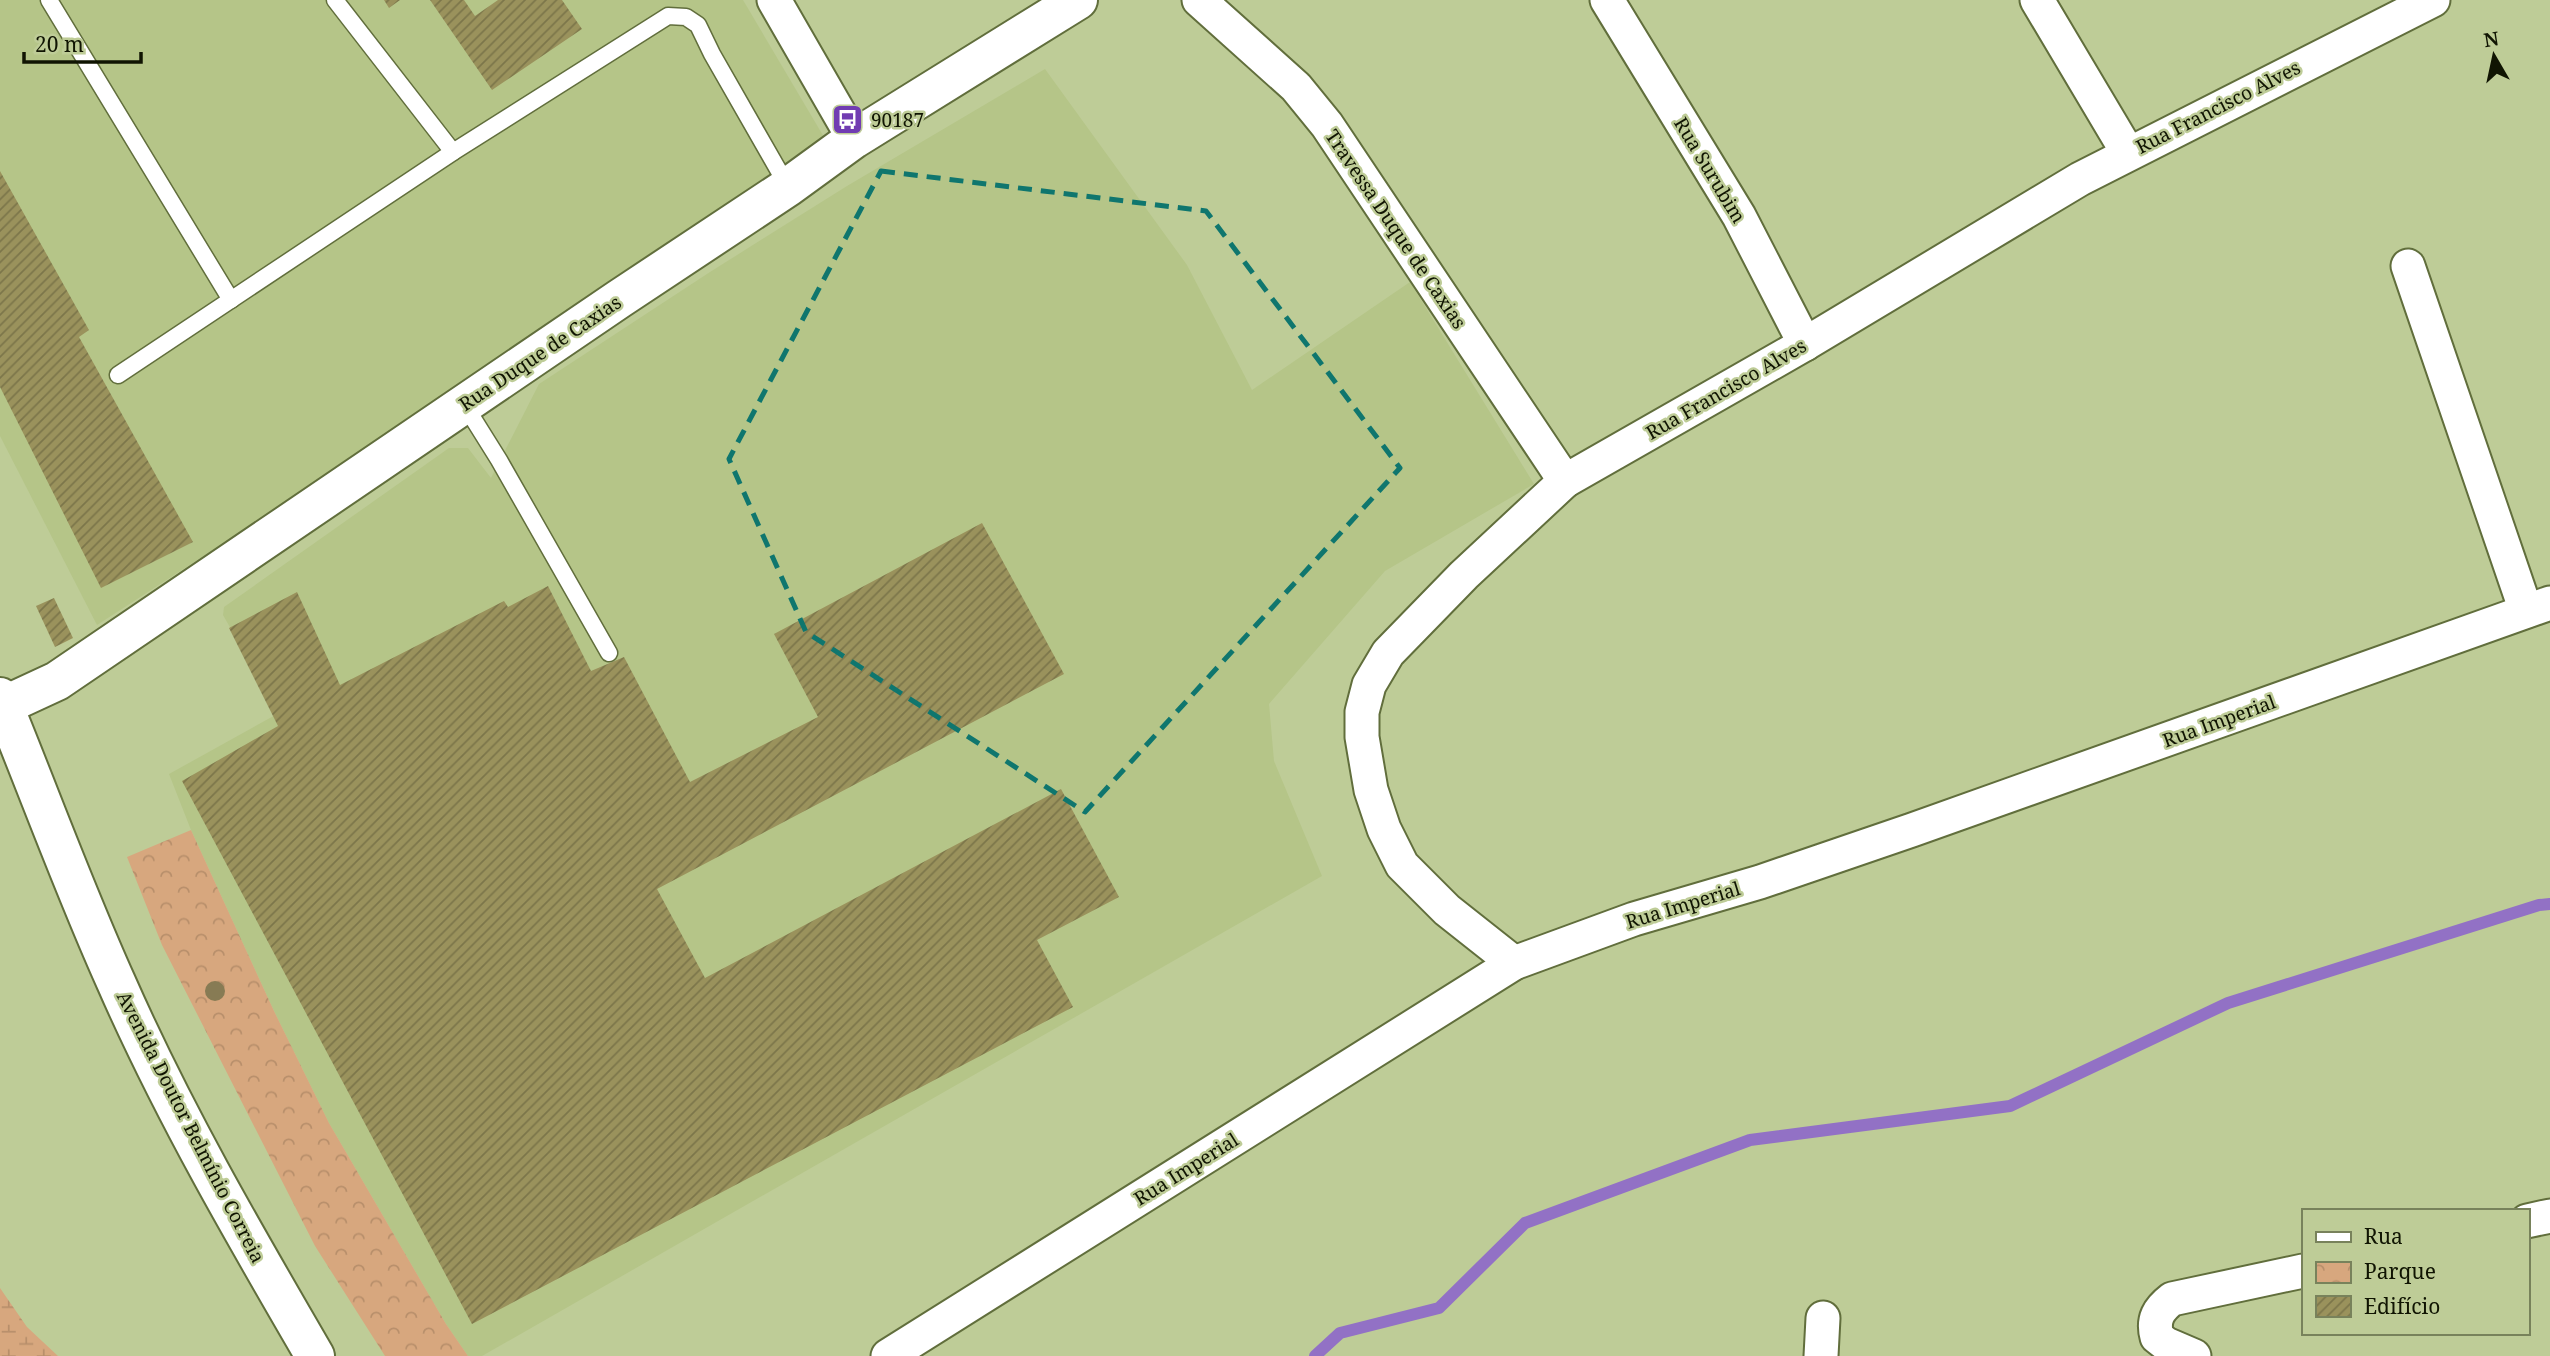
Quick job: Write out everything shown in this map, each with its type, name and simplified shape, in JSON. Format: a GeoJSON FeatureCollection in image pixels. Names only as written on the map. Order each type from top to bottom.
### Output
{"type":"FeatureCollection","features":[{"type":"Feature","properties":{"kind":"street"},"geometry":{"type":"LineString","coordinates":[[774,0],[854,139]]}},
{"type":"Feature","properties":{"kind":"street","name":"Rua Duque de Caxias"},"geometry":{"type":"LineString","coordinates":[[2,701],[57,681],[788,187],[854,139],[1077,0]]}},
{"type":"Feature","properties":{"kind":"street","name":"Travessa Duque de Caxias"},"geometry":{"type":"LineString","coordinates":[[1199,0],[1296,87],[1326,125],[1564,481]]}},
{"type":"Feature","properties":{"kind":"street","name":"Rua Surubim"},"geometry":{"type":"LineString","coordinates":[[1607,0],[1739,216],[1805,344]]}},
{"type":"Feature","properties":{"kind":"street"},"geometry":{"type":"LineString","coordinates":[[2037,0],[2128,153]]}},
{"type":"Feature","properties":{"kind":"street","name":"Rua Francisco Alves"},"geometry":{"type":"LineString","coordinates":[[1514,963],[1447,910],[1402,865],[1384,830],[1371,790],[1362,737],[1362,712],[1368,685],[1388,653],[1464,575],[1564,481],[1805,344],[2080,179],[2432,0]]}},
{"type":"Feature","properties":{"kind":"street"},"geometry":{"type":"LineString","coordinates":[[2408,266],[2538,607]]}},
{"type":"Feature","properties":{"kind":"street","name":"Rua Imperial"},"geometry":{"type":"LineString","coordinates":[[888,1356],[1514,963],[1634,919],[1760,882],[1912,830],[2538,607]]}},
{"type":"Feature","properties":{"kind":"street","name":"Avenida Doutor Belmínio Correia"},"geometry":{"type":"LineString","coordinates":[[2,701],[116,982],[159,1074],[226,1202],[315,1356]]}},
{"type":"Feature","properties":{"kind":"street"},"geometry":{"type":"LineString","coordinates":[[2529,1221],[2550,1216]]}},
{"type":"Feature","properties":{"kind":"street"},"geometry":{"type":"LineString","coordinates":[[2194,1356],[2166,1344],[2157,1337],[2155,1320],[2164,1305],[2172,1299],[2203,1291],[2302,1271]]}},
{"type":"Feature","properties":{"kind":"street"},"geometry":{"type":"LineString","coordinates":[[1821,1356],[1823,1318]]}},
{"type":"Feature","properties":{"kind":"lane"},"geometry":{"type":"LineString","coordinates":[[49,0],[231,300]]}},
{"type":"Feature","properties":{"kind":"lane"},"geometry":{"type":"LineString","coordinates":[[335,0],[453,152]]}},
{"type":"Feature","properties":{"kind":"lane"},"geometry":{"type":"LineString","coordinates":[[118,375],[453,152],[668,16],[686,17],[698,25],[788,187]]}},
{"type":"Feature","properties":{"kind":"lane"},"geometry":{"type":"LineString","coordinates":[[464,404],[609,653]]}},
{"type":"Feature","properties":{"kind":"highlighted area"},"geometry":{"type":"Polygon","coordinates":[[[881,171],[1206,211],[1400,468],[1085,812],[806,632],[729,459],[881,171]]]}},
{"type":"Feature","properties":{"kind":"shaded area"},"geometry":{"type":"Polygon","coordinates":[[[0,0],[743,0],[831,149],[97,625],[0,436],[0,0]]]}},
{"type":"Feature","properties":{"kind":"shaded area"},"geometry":{"type":"Polygon","coordinates":[[[1045,69],[1187,265],[1252,390],[1410,282],[1534,484],[1385,571],[1269,704],[1274,761],[1322,876],[482,1356],[468,1356],[446,1324],[329,1123],[191,830],[169,774],[279,713],[223,615],[224,607],[449,448],[468,448],[491,478],[539,384],[847,186],[1045,69]]]}},
{"type":"Feature","properties":{"kind":"green space"},"geometry":{"type":"Polygon","coordinates":[[[191,830],[329,1123],[446,1324],[468,1356],[385,1356],[315,1246],[162,945],[127,857],[191,830]]]}},
{"type":"Feature","properties":{"kind":"green space"},"geometry":{"type":"Polygon","coordinates":[[[0,1288],[27,1327],[58,1356],[0,1356],[0,1288]]]}},
{"type":"Feature","properties":{"kind":"building"},"geometry":{"type":"Polygon","coordinates":[[[384,0],[400,0],[389,8],[384,0]]]}},
{"type":"Feature","properties":{"kind":"building"},"geometry":{"type":"Polygon","coordinates":[[[430,0],[464,0],[475,16],[498,0],[562,0],[582,29],[492,90],[430,0]]]}},
{"type":"Feature","properties":{"kind":"building"},"geometry":{"type":"Polygon","coordinates":[[[0,171],[89,330],[79,337],[193,542],[101,588],[0,387],[0,171]]]}},
{"type":"Feature","properties":{"kind":"building"},"geometry":{"type":"Polygon","coordinates":[[[982,523],[1064,674],[657,889],[705,978],[1061,789],[1119,897],[1037,940],[1073,1007],[472,1324],[182,781],[278,726],[229,628],[297,592],[340,685],[504,601],[508,607],[548,586],[591,671],[624,657],[690,782],[818,717],[774,634],[982,523]]]}},
{"type":"Feature","properties":{"kind":"building"},"geometry":{"type":"Polygon","coordinates":[[[54,598],[73,638],[55,647],[36,606],[54,598]]]}},
{"type":"Feature","properties":{"kind":"waterway"},"geometry":{"type":"LineString","coordinates":[[1315,1356],[1340,1333],[1439,1308],[1525,1223],[1750,1140],[2010,1106],[2228,1003],[2539,905],[2550,904]]}},
{"type":"Feature","properties":{"kind":"place","name":"90187"},"geometry":{"type":"Point","coordinates":[848,120]}}]}
